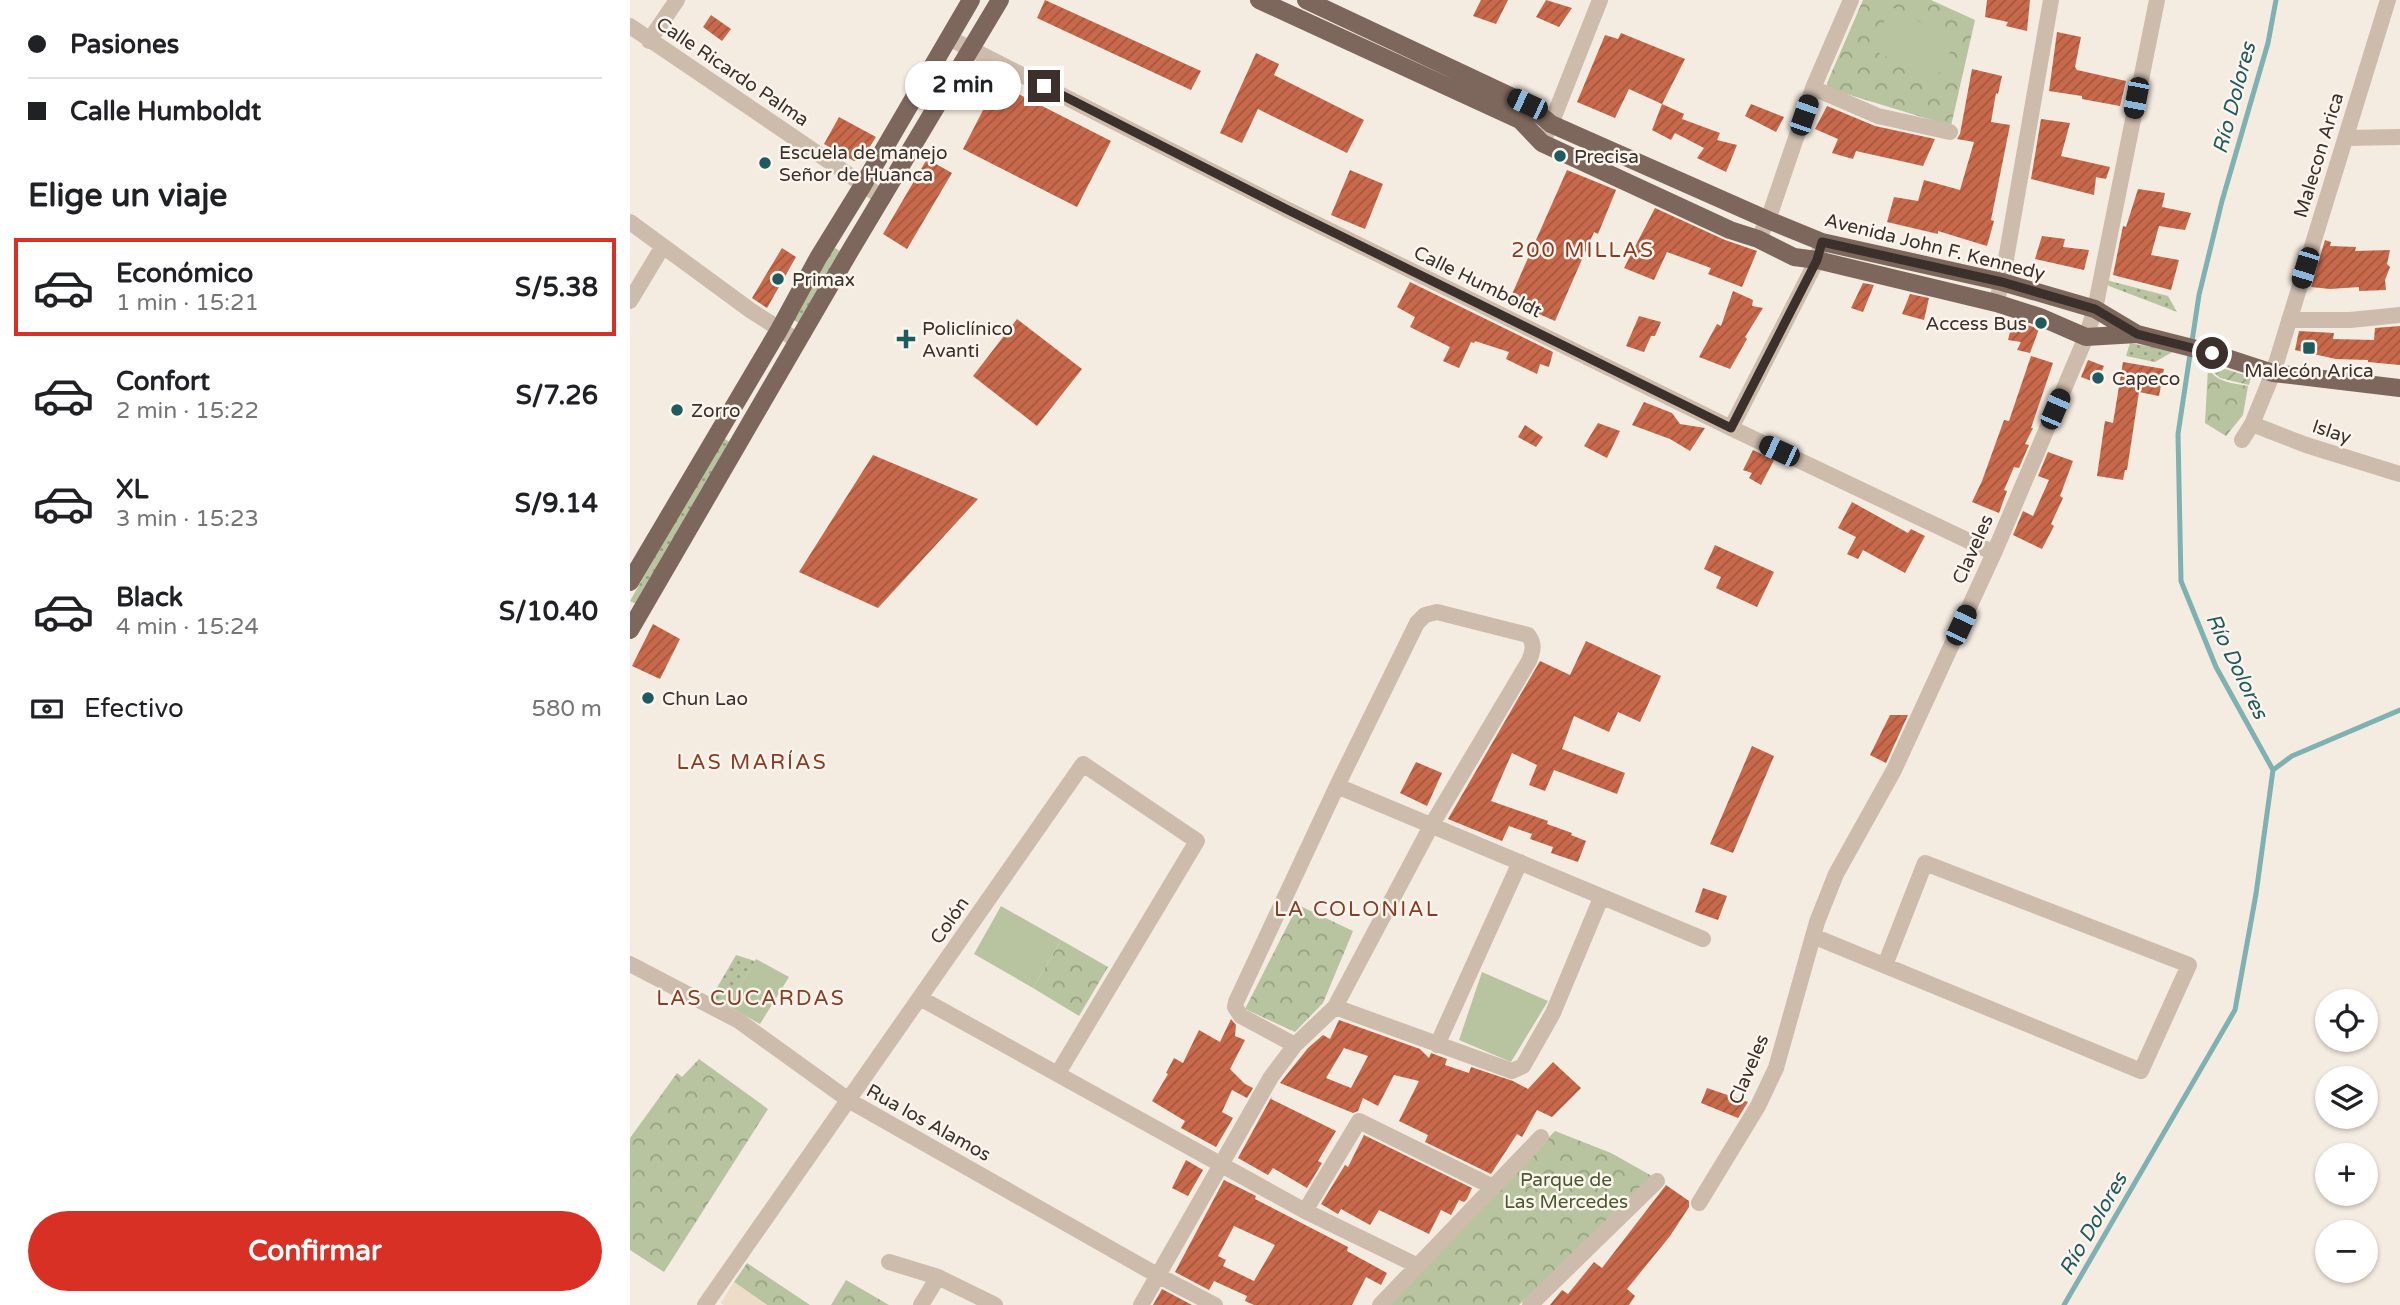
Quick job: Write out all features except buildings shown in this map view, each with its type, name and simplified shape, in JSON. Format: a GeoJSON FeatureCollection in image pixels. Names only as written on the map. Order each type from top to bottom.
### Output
{"type":"FeatureCollection","features":[{"type":"Feature","properties":{"kind":"main road"},"geometry":{"type":"LineString","coordinates":[[630,583],[971,0]]}},
{"type":"Feature","properties":{"kind":"main road"},"geometry":{"type":"LineString","coordinates":[[630,629],[1000,0]]}},
{"type":"Feature","properties":{"kind":"main road","name":"Avenida John F. Kennedy"},"geometry":{"type":"LineString","coordinates":[[1259,0],[1520,120],[1542,143],[1794,257],[1817,260],[1996,303],[2040,317],[2086,337],[2137,334]]}},
{"type":"Feature","properties":{"kind":"main road"},"geometry":{"type":"LineString","coordinates":[[1308,23],[1312,3]]}},
{"type":"Feature","properties":{"kind":"main road","name":"Avenida John F. Kennedy"},"geometry":{"type":"LineString","coordinates":[[1312,3],[1527,104],[1551,124],[1822,242],[2002,282],[2095,309],[2137,334],[2212,353],[2273,373],[2400,388]]}},
{"type":"Feature","properties":{"kind":"main road"},"geometry":{"type":"LineString","coordinates":[[1439,83],[1447,66]]}},
{"type":"Feature","properties":{"kind":"street"},"geometry":{"type":"LineString","coordinates":[[649,41],[677,0]]}},
{"type":"Feature","properties":{"kind":"street"},"geometry":{"type":"LineString","coordinates":[[1542,143],[1600,0]]}},
{"type":"Feature","properties":{"kind":"street"},"geometry":{"type":"LineString","coordinates":[[1758,239],[1768,220],[1813,88],[1851,0]]}},
{"type":"Feature","properties":{"kind":"street"},"geometry":{"type":"LineString","coordinates":[[1996,303],[2002,282],[2051,0]]}},
{"type":"Feature","properties":{"kind":"street","name":"Claveles"},"geometry":{"type":"LineString","coordinates":[[1699,1203],[1758,1106],[1776,1068],[1813,936],[1836,874],[1894,770],[1994,553],[2086,337],[2095,309],[2157,0]]}},
{"type":"Feature","properties":{"kind":"street","name":"Malecon Arica"},"geometry":{"type":"LineString","coordinates":[[2242,440],[2252,424],[2273,373],[2388,0]]}},
{"type":"Feature","properties":{"kind":"street","name":"Calle Ricardo Palma"},"geometry":{"type":"LineString","coordinates":[[630,26],[883,198]]}},
{"type":"Feature","properties":{"kind":"street","name":"Calle Humboldt"},"geometry":{"type":"LineString","coordinates":[[949,38],[1288,210],[1731,428],[1994,553]]}},
{"type":"Feature","properties":{"kind":"street"},"geometry":{"type":"LineString","coordinates":[[1813,88],[1878,116],[1950,132]]}},
{"type":"Feature","properties":{"kind":"street"},"geometry":{"type":"LineString","coordinates":[[2346,138],[2400,137]]}},
{"type":"Feature","properties":{"kind":"street"},"geometry":{"type":"LineString","coordinates":[[630,222],[798,341]]}},
{"type":"Feature","properties":{"kind":"street"},"geometry":{"type":"LineString","coordinates":[[1731,428],[1817,260],[1822,242]]}},
{"type":"Feature","properties":{"kind":"street"},"geometry":{"type":"LineString","coordinates":[[630,301],[663,246]]}},
{"type":"Feature","properties":{"kind":"street"},"geometry":{"type":"LineString","coordinates":[[2289,320],[2350,320],[2400,315]]}},
{"type":"Feature","properties":{"kind":"street","name":"Islay"},"geometry":{"type":"LineString","coordinates":[[2252,424],[2306,445],[2400,474]]}},
{"type":"Feature","properties":{"kind":"street"},"geometry":{"type":"LineString","coordinates":[[1141,1305],[1270,1077],[1295,1045],[1335,1007],[1431,826],[1529,661],[1533,650],[1528,635],[1437,612],[1425,615],[1418,623],[1276,914],[1235,1007],[1241,1016],[1295,1045]]}},
{"type":"Feature","properties":{"kind":"street","name":"Colón"},"geometry":{"type":"LineString","coordinates":[[705,1305],[1083,764],[1197,841],[1058,1073]]}},
{"type":"Feature","properties":{"kind":"street"},"geometry":{"type":"LineString","coordinates":[[1337,786],[1703,939]]}},
{"type":"Feature","properties":{"kind":"street"},"geometry":{"type":"LineString","coordinates":[[1437,1045],[1520,862]]}},
{"type":"Feature","properties":{"kind":"street"},"geometry":{"type":"LineString","coordinates":[[1813,936],[2141,1071],[2189,965],[1925,863],[1885,965]]}},
{"type":"Feature","properties":{"kind":"street"},"geometry":{"type":"LineString","coordinates":[[1335,1007],[1512,1072],[1523,1066],[1553,1013],[1601,898]]}},
{"type":"Feature","properties":{"kind":"street","name":"Rua los Alamos"},"geometry":{"type":"LineString","coordinates":[[630,964],[739,1021],[850,1101],[1157,1275],[1215,1305]]}},
{"type":"Feature","properties":{"kind":"street"},"geometry":{"type":"LineString","coordinates":[[920,998],[1305,1211],[1418,1266]]}},
{"type":"Feature","properties":{"kind":"street"},"geometry":{"type":"LineString","coordinates":[[1305,1211],[1359,1121],[1493,1187]]}},
{"type":"Feature","properties":{"kind":"street"},"geometry":{"type":"LineString","coordinates":[[1380,1305],[1541,1137]]}},
{"type":"Feature","properties":{"kind":"street"},"geometry":{"type":"LineString","coordinates":[[1530,1305],[1657,1181]]}},
{"type":"Feature","properties":{"kind":"street"},"geometry":{"type":"LineString","coordinates":[[889,1262],[938,1278],[995,1305]]}},
{"type":"Feature","properties":{"kind":"street"},"geometry":{"type":"LineString","coordinates":[[921,1305],[938,1278]]}},
{"type":"Feature","properties":{"kind":"green space"},"geometry":{"type":"Polygon","coordinates":[[[1863,0],[1931,0],[1975,20],[1951,126],[1827,88],[1863,0]]]}},
{"type":"Feature","properties":{"kind":"green space"},"geometry":{"type":"Polygon","coordinates":[[[1892,7],[1956,41],[1934,82],[1870,48],[1892,7]]]}},
{"type":"Feature","properties":{"kind":"green space"},"geometry":{"type":"Polygon","coordinates":[[[834,248],[842,252],[799,323],[793,320],[834,248]]]}},
{"type":"Feature","properties":{"kind":"green space"},"geometry":{"type":"Polygon","coordinates":[[[2106,280],[2168,296],[2177,312],[2109,286],[2106,280]]]}},
{"type":"Feature","properties":{"kind":"green space"},"geometry":{"type":"Polygon","coordinates":[[[2130,343],[2174,351],[2155,362],[2126,356],[2130,343]]]}},
{"type":"Feature","properties":{"kind":"green space"},"geometry":{"type":"Polygon","coordinates":[[[2212,365],[2251,377],[2249,385],[2220,378],[2212,371],[2212,365]]]}},
{"type":"Feature","properties":{"kind":"green space"},"geometry":{"type":"Polygon","coordinates":[[[2208,368],[2216,377],[2248,386],[2243,415],[2226,436],[2205,423],[2208,368]]]}},
{"type":"Feature","properties":{"kind":"green space"},"geometry":{"type":"Polygon","coordinates":[[[723,438],[730,442],[636,604],[630,601],[723,438]]]}},
{"type":"Feature","properties":{"kind":"green space"},"geometry":{"type":"Polygon","coordinates":[[[1298,905],[1353,931],[1323,1003],[1295,1032],[1245,1009],[1298,905]]]}},
{"type":"Feature","properties":{"kind":"green space"},"geometry":{"type":"Polygon","coordinates":[[[1001,906],[1061,940],[1033,988],[974,954],[1001,906]]]}},
{"type":"Feature","properties":{"kind":"green space"},"geometry":{"type":"Polygon","coordinates":[[[1061,940],[1108,967],[1079,1016],[1033,988],[1061,940]]]}},
{"type":"Feature","properties":{"kind":"green space"},"geometry":{"type":"Polygon","coordinates":[[[736,955],[755,961],[728,1006],[711,998],[736,955]]]}},
{"type":"Feature","properties":{"kind":"green space"},"geometry":{"type":"Polygon","coordinates":[[[756,959],[789,977],[760,1024],[728,1006],[756,959]]]}},
{"type":"Feature","properties":{"kind":"green space"},"geometry":{"type":"Polygon","coordinates":[[[1482,972],[1548,1001],[1511,1062],[1459,1040],[1482,972]]]}},
{"type":"Feature","properties":{"kind":"green space"},"geometry":{"type":"Polygon","coordinates":[[[699,1059],[768,1109],[664,1272],[630,1250],[630,1138],[677,1073],[682,1077],[699,1059]]]}},
{"type":"Feature","properties":{"kind":"green space","name":"Parque de Las Mercedes"},"geometry":{"type":"Polygon","coordinates":[[[1555,1131],[1611,1153],[1652,1176],[1519,1305],[1387,1305],[1555,1131]]]}},
{"type":"Feature","properties":{"kind":"green space"},"geometry":{"type":"Polygon","coordinates":[[[747,1263],[810,1305],[767,1305],[734,1282],[747,1263]]]}},
{"type":"Feature","properties":{"kind":"green space"},"geometry":{"type":"Polygon","coordinates":[[[846,1280],[889,1305],[831,1305],[846,1280]]]}},
{"type":"Feature","properties":{"kind":"shaded area"},"geometry":{"type":"Polygon","coordinates":[[[734,1282],[767,1305],[721,1303],[734,1282]]]}},
{"type":"Feature","properties":{"kind":"waterway","name":"Río Dolores"},"geometry":{"type":"LineString","coordinates":[[2064,1305],[2235,1010],[2256,894],[2273,770],[2216,667],[2181,581],[2178,434],[2199,295],[2222,201],[2268,43],[2276,0]]}},
{"type":"Feature","properties":{"kind":"waterway"},"geometry":{"type":"LineString","coordinates":[[2273,770],[2292,756],[2400,710]]}},
{"type":"Feature","properties":{"kind":"place","name":"Precisa"},"geometry":{"type":"Point","coordinates":[1560,156]}},
{"type":"Feature","properties":{"kind":"place","name":"Escuela de manejo Señor de Huanca"},"geometry":{"type":"Point","coordinates":[765,163]}},
{"type":"Feature","properties":{"kind":"place","name":"Primax"},"geometry":{"type":"Point","coordinates":[778,279]}},
{"type":"Feature","properties":{"kind":"place","name":"Access Bus"},"geometry":{"type":"Point","coordinates":[2041,323]}},
{"type":"Feature","properties":{"kind":"place","name":"Policlínico Avanti"},"geometry":{"type":"Point","coordinates":[906,339]}},
{"type":"Feature","properties":{"kind":"place","name":"Malecón Arica"},"geometry":{"type":"Point","coordinates":[2309,348]}},
{"type":"Feature","properties":{"kind":"place","name":"Capeco"},"geometry":{"type":"Point","coordinates":[2098,378]}},
{"type":"Feature","properties":{"kind":"place","name":"Zorro"},"geometry":{"type":"Point","coordinates":[677,410]}},
{"type":"Feature","properties":{"kind":"place","name":"Chun Lao"},"geometry":{"type":"Point","coordinates":[648,698]}},
{"type":"Feature","properties":{"kind":"district","name":"200 MILLAS"},"geometry":{"type":"Point","coordinates":[1583,250]}},
{"type":"Feature","properties":{"kind":"district","name":"LAS MARÍAS"},"geometry":{"type":"Point","coordinates":[752,762]}},
{"type":"Feature","properties":{"kind":"district","name":"LA COLONIAL"},"geometry":{"type":"Point","coordinates":[1357,909]}},
{"type":"Feature","properties":{"kind":"district","name":"LAS CUCARDAS"},"geometry":{"type":"Point","coordinates":[751,998]}},
{"type":"Feature","properties":{"kind":"route"},"geometry":{"type":"LineString","coordinates":[[1044,86],[1288,210],[1731,428],[1817,260],[1822,242],[2002,282],[2095,309],[2137,334],[2212,353]]}}]}
